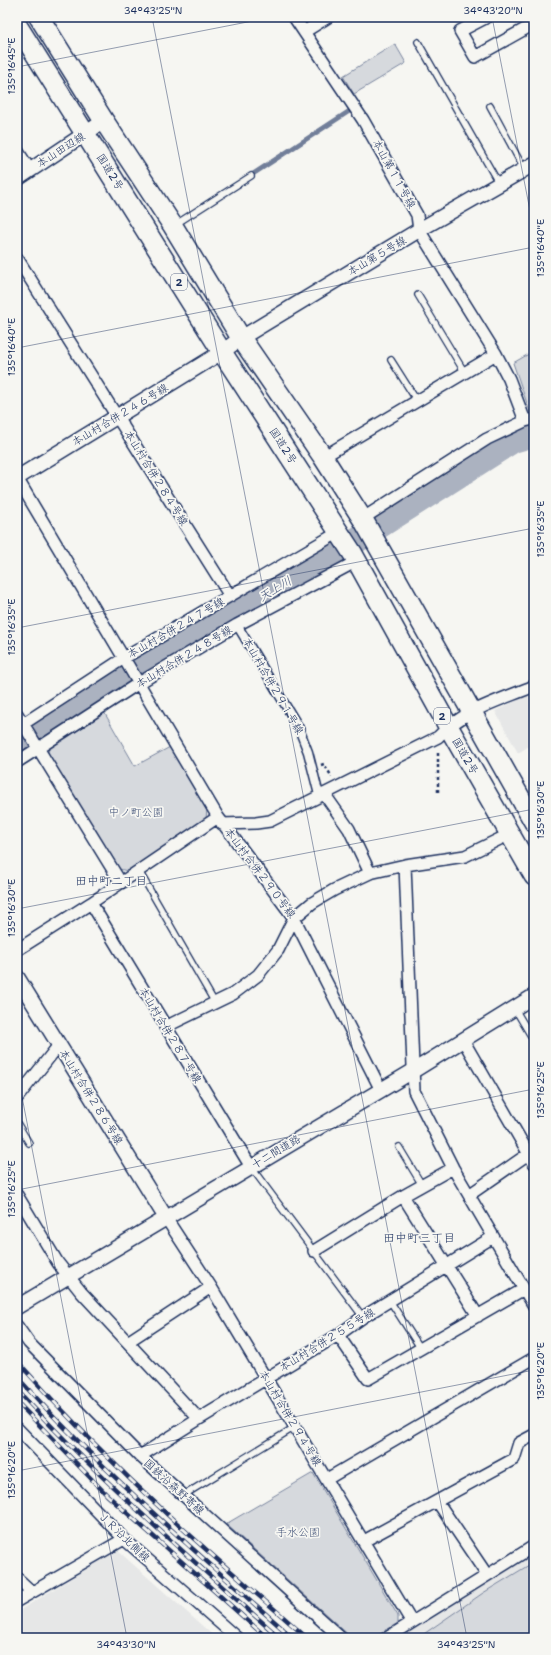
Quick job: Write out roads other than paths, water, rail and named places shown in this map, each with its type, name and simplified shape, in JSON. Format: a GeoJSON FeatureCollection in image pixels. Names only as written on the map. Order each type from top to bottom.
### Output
{"type":"FeatureCollection","features":[{"type":"Feature","properties":{"kind":"highway","name":"国道2号"},"geometry":{"type":"LineString","coordinates":[[39,17],[104,121],[173,226],[241,338],[323,457],[376,540],[533,819]]}},
{"type":"Feature","properties":{"kind":"highway","name":"国道2号"},"geometry":{"type":"LineString","coordinates":[[17,25],[222,352],[355,558],[443,732],[510,834],[534,876]]}},
{"type":"Feature","properties":{"kind":"street","name":"本山第１１号線"},"geometry":{"type":"LineString","coordinates":[[294,17],[364,120],[417,215],[419,230],[496,354],[530,420]]}},
{"type":"Feature","properties":{"kind":"street"},"geometry":{"type":"LineString","coordinates":[[304,32],[328,17]]}},
{"type":"Feature","properties":{"kind":"street"},"geometry":{"type":"LineString","coordinates":[[487,17],[460,32],[475,57],[534,24]]}},
{"type":"Feature","properties":{"kind":"street","name":"本山田辺線"},"geometry":{"type":"LineString","coordinates":[[17,179],[104,121]]}},
{"type":"Feature","properties":{"kind":"street"},"geometry":{"type":"LineString","coordinates":[[17,150],[30,170]]}},
{"type":"Feature","properties":{"kind":"street","name":"本山第５号線"},"geometry":{"type":"LineString","coordinates":[[222,352],[241,338],[419,230],[529,167]]}},
{"type":"Feature","properties":{"kind":"street","name":"本山村合併２８４号線"},"geometry":{"type":"LineString","coordinates":[[17,258],[230,596]]}},
{"type":"Feature","properties":{"kind":"street","name":"本山村合併２４６号線"},"geometry":{"type":"LineString","coordinates":[[17,478],[222,352]]}},
{"type":"Feature","properties":{"kind":"street"},"geometry":{"type":"LineString","coordinates":[[323,457],[496,354]]}},
{"type":"Feature","properties":{"kind":"street"},"geometry":{"type":"LineString","coordinates":[[364,521],[487,438],[530,420]]}},
{"type":"Feature","properties":{"kind":"street","name":"本山村合併２９０号線"},"geometry":{"type":"LineString","coordinates":[[17,478],[220,820],[294,918],[381,1090]]}},
{"type":"Feature","properties":{"kind":"street","name":"本山村合併２４７号線"},"geometry":{"type":"LineString","coordinates":[[20,726],[124,658],[230,596],[340,535]]}},
{"type":"Feature","properties":{"kind":"street","name":"本山村合併２４８号線"},"geometry":{"type":"LineString","coordinates":[[17,762],[139,683],[355,558]]}},
{"type":"Feature","properties":{"kind":"street","name":"本山村合併２９１号線"},"geometry":{"type":"LineString","coordinates":[[238,625],[298,726],[308,752],[318,791],[325,795],[349,829],[370,873]]}},
{"type":"Feature","properties":{"kind":"street"},"geometry":{"type":"LineString","coordinates":[[17,950],[220,820],[256,823],[270,821],[325,795],[443,732],[472,712],[534,686]]}},
{"type":"Feature","properties":{"kind":"street"},"geometry":{"type":"LineString","coordinates":[[17,714],[20,726],[37,749],[121,883]]}},
{"type":"Feature","properties":{"kind":"street"},"geometry":{"type":"LineString","coordinates":[[165,1027],[233,994],[258,975],[278,950],[294,918],[312,903],[334,890],[370,873],[406,865],[465,856],[510,834]]}},
{"type":"Feature","properties":{"kind":"street"},"geometry":{"type":"LineString","coordinates":[[406,865],[412,1071],[414,1091],[453,1168],[534,1306]]}},
{"type":"Feature","properties":{"kind":"street","name":"本山村合併２８７号線"},"geometry":{"type":"LineString","coordinates":[[91,903],[251,1167]]}},
{"type":"Feature","properties":{"kind":"street","name":"本山村合併２８６号線"},"geometry":{"type":"LineString","coordinates":[[17,977],[166,1218]]}},
{"type":"Feature","properties":{"kind":"street","name":"十二間道路"},"geometry":{"type":"LineString","coordinates":[[17,1307],[381,1090],[534,996]]}},
{"type":"Feature","properties":{"kind":"street"},"geometry":{"type":"LineString","coordinates":[[463,1040],[532,1155],[469,1194]]}},
{"type":"Feature","properties":{"kind":"street"},"geometry":{"type":"LineString","coordinates":[[17,1098],[59,1045]]}},
{"type":"Feature","properties":{"kind":"street"},"geometry":{"type":"LineString","coordinates":[[314,1251],[403,1196],[453,1168]]}},
{"type":"Feature","properties":{"kind":"street"},"geometry":{"type":"LineString","coordinates":[[17,1195],[58,1262],[81,1292],[199,1419]]}},
{"type":"Feature","properties":{"kind":"street"},"geometry":{"type":"LineString","coordinates":[[403,1196],[478,1316]]}},
{"type":"Feature","properties":{"kind":"street","name":"本山村合併２９４号線"},"geometry":{"type":"LineString","coordinates":[[166,1218],[210,1286],[412,1621]]}},
{"type":"Feature","properties":{"kind":"street","name":"本山村合併２５５号線"},"geometry":{"type":"LineString","coordinates":[[140,1456],[338,1335],[493,1237]]}},
{"type":"Feature","properties":{"kind":"street"},"geometry":{"type":"LineString","coordinates":[[129,1342],[210,1286]]}},
{"type":"Feature","properties":{"kind":"street"},"geometry":{"type":"LineString","coordinates":[[338,1335],[368,1379],[524,1289]]}},
{"type":"Feature","properties":{"kind":"street","name":"国鉄沿森野寄線"},"geometry":{"type":"LineString","coordinates":[[17,1326],[29,1343],[140,1456],[341,1638]]}},
{"type":"Feature","properties":{"kind":"street"},"geometry":{"type":"LineString","coordinates":[[327,1479],[534,1358]]}},
{"type":"Feature","properties":{"kind":"street","name":"ＪＲ沿北側線"},"geometry":{"type":"LineString","coordinates":[[17,1428],[124,1539],[237,1638]]}},
{"type":"Feature","properties":{"kind":"street"},"geometry":{"type":"LineString","coordinates":[[364,1541],[514,1459],[519,1443],[534,1435]]}},
{"type":"Feature","properties":{"kind":"street"},"geometry":{"type":"LineString","coordinates":[[436,1501],[487,1575]]}},
{"type":"Feature","properties":{"kind":"street"},"geometry":{"type":"LineString","coordinates":[[17,1601],[124,1539]]}},
{"type":"Feature","properties":{"kind":"street"},"geometry":{"type":"LineString","coordinates":[[387,1638],[534,1546]]}},
{"type":"Feature","properties":{"kind":"street"},"geometry":{"type":"LineString","coordinates":[[17,1578],[32,1592]]}},
{"type":"Feature","properties":{"kind":"lane"},"geometry":{"type":"LineString","coordinates":[[418,42],[499,184]]}},
{"type":"Feature","properties":{"kind":"lane"},"geometry":{"type":"LineString","coordinates":[[490,106],[529,167]]}},
{"type":"Feature","properties":{"kind":"lane"},"geometry":{"type":"LineString","coordinates":[[173,226],[251,176]]}},
{"type":"Feature","properties":{"kind":"lane"},"geometry":{"type":"LineString","coordinates":[[418,295],[464,372]]}},
{"type":"Feature","properties":{"kind":"lane"},"geometry":{"type":"LineString","coordinates":[[391,360],[417,401]]}},
{"type":"Feature","properties":{"kind":"lane"},"geometry":{"type":"LineString","coordinates":[[139,871],[215,1003]]}},
{"type":"Feature","properties":{"kind":"lane"},"geometry":{"type":"LineString","coordinates":[[515,1009],[534,1041]]}},
{"type":"Feature","properties":{"kind":"lane"},"geometry":{"type":"LineString","coordinates":[[17,1123],[29,1143]]}},
{"type":"Feature","properties":{"kind":"lane"},"geometry":{"type":"LineString","coordinates":[[399,1147],[422,1185]]}},
{"type":"Feature","properties":{"kind":"lane"},"geometry":{"type":"LineString","coordinates":[[251,1167],[364,1318]]}},
{"type":"Feature","properties":{"kind":"lane"},"geometry":{"type":"LineString","coordinates":[[390,1301],[421,1348]]}},
{"type":"Feature","properties":{"kind":"lane"},"geometry":{"type":"LineString","coordinates":[[184,1495],[296,1428]]}},
{"type":"Feature","properties":{"kind":"waterway"},"geometry":{"type":"LineString","coordinates":[[253,174],[351,110]]}},
{"type":"Feature","properties":{"kind":"waterway","name":"天上川"},"geometry":{"type":"LineString","coordinates":[[17,747],[119,682],[338,552],[513,440],[534,434]]}},
{"type":"Feature","properties":{"kind":"railway"},"geometry":{"type":"LineString","coordinates":[[17,1361],[53,1401],[148,1497],[307,1638]]}},
{"type":"Feature","properties":{"kind":"railway"},"geometry":{"type":"LineString","coordinates":[[17,1377],[49,1412],[117,1479],[186,1543],[293,1638]]}},
{"type":"Feature","properties":{"kind":"railway"},"geometry":{"type":"LineString","coordinates":[[17,1390],[80,1455],[179,1548],[280,1638]]}},
{"type":"Feature","properties":{"kind":"railway"},"geometry":{"type":"LineString","coordinates":[[17,1402],[107,1495],[267,1638]]}},
{"type":"Feature","properties":{"kind":"district","name":"田中町二丁目"},"geometry":{"type":"Point","coordinates":[111,881]}},
{"type":"Feature","properties":{"kind":"district","name":"田中町三丁目"},"geometry":{"type":"Point","coordinates":[419,1238]}},
{"type":"Feature","properties":{"kind":"park label","name":"中ノ町公園"},"geometry":{"type":"Point","coordinates":[136,812]}},
{"type":"Feature","properties":{"kind":"park label","name":"手水公園"},"geometry":{"type":"Point","coordinates":[298,1532]}}]}
